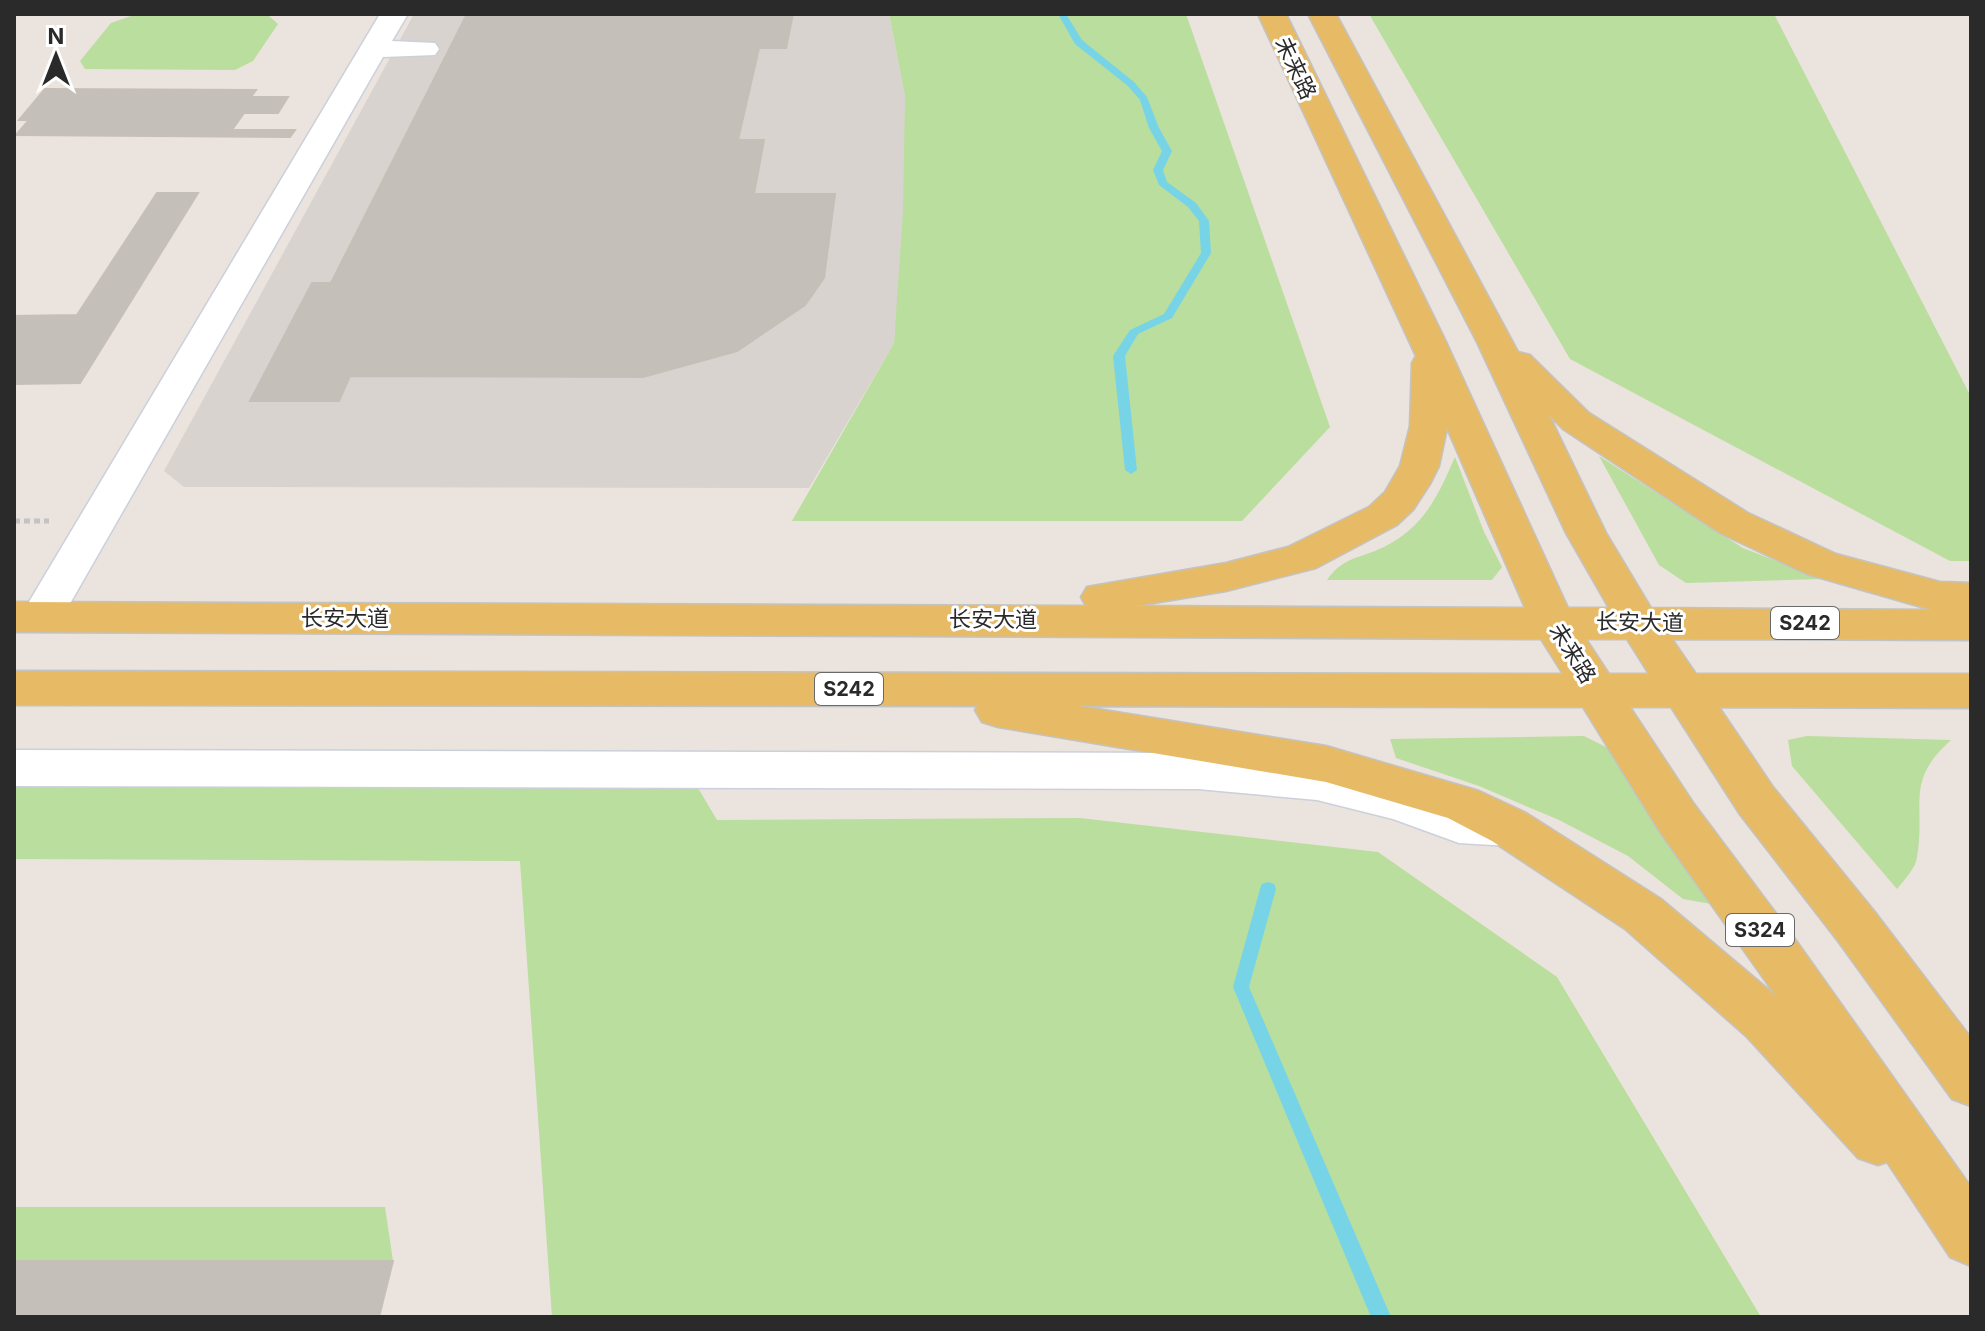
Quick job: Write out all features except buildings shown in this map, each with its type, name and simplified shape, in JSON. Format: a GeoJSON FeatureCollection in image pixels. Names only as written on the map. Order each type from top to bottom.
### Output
{"type":"FeatureCollection","features":[{"type":"Feature","properties":{"kind":"main road","name":"未来路"},"geometry":{"type":"LineString","coordinates":[[1272,14],[1429,344],[1552,621],[1677,818],[1772,947],[1971,1237]]}},
{"type":"Feature","properties":{"kind":"main road"},"geometry":{"type":"LineString","coordinates":[[1322,14],[1495,342],[1586,533],[1638,622],[1756,800],[1856,926],[1971,1081]]}},
{"type":"Feature","properties":{"kind":"main road"},"geometry":{"type":"LineString","coordinates":[[1495,342],[1576,421],[1660,472],[1734,523],[1822,564],[1940,597],[1971,598]]}},
{"type":"Feature","properties":{"kind":"main road"},"geometry":{"type":"LineString","coordinates":[[874,619],[1132,594],[1226,577],[1301,558],[1393,508],[1425,459],[1432,399],[1429,344]]}},
{"type":"Feature","properties":{"kind":"main road","name":"长安大道"},"geometry":{"type":"LineString","coordinates":[[27,617],[1971,625]]}},
{"type":"Feature","properties":{"kind":"main road","name":"S242"},"geometry":{"type":"LineString","coordinates":[[14,688],[1971,691]]}},
{"type":"Feature","properties":{"kind":"main road"},"geometry":{"type":"LineString","coordinates":[[878,689],[1326,764],[1462,804],[1509,827],[1643,914],[1766,1020],[1971,1237]]}},
{"type":"Feature","properties":{"kind":"street"},"geometry":{"type":"LineString","coordinates":[[27,617],[394,14]]}},
{"type":"Feature","properties":{"kind":"street"},"geometry":{"type":"LineString","coordinates":[[374,49],[425,49]]}},
{"type":"Feature","properties":{"kind":"street"},"geometry":{"type":"LineString","coordinates":[[14,768],[1198,771],[1317,782],[1399,802],[1459,824],[1509,827]]}},
{"type":"Feature","properties":{"kind":"path"},"geometry":{"type":"LineString","coordinates":[[14,521],[51,521]]}},
{"type":"Feature","properties":{"kind":"green space"},"geometry":{"type":"Polygon","coordinates":[[[889,14],[1186,14],[1330,427],[1242,521],[792,521],[894,343],[905,97],[889,14]]]}},
{"type":"Feature","properties":{"kind":"green space"},"geometry":{"type":"Polygon","coordinates":[[[1369,14],[1774,14],[1971,397],[1971,561],[1950,561],[1570,359],[1369,14]]]}},
{"type":"Feature","properties":{"kind":"green space"},"geometry":{"type":"Polygon","coordinates":[[[131,16],[269,16],[278,24],[253,61],[235,70],[85,69],[80,61],[111,23],[131,16]]]}},
{"type":"Feature","properties":{"kind":"green space"},"geometry":{"type":"Polygon","coordinates":[[[1599,456],[1743,548],[1822,579],[1686,583],[1659,565],[1599,456]]]}},
{"type":"Feature","properties":{"kind":"green space"},"geometry":{"type":"Polygon","coordinates":[[[1455,457],[1484,532],[1502,567],[1492,580],[1327,580],[1346,562],[1384,547],[1410,530],[1436,497],[1455,457]]]}},
{"type":"Feature","properties":{"kind":"green space"},"geometry":{"type":"Polygon","coordinates":[[[1584,736],[1616,752],[1717,905],[1683,899],[1628,856],[1559,820],[1479,786],[1396,758],[1390,739],[1584,736]]]}},
{"type":"Feature","properties":{"kind":"green space"},"geometry":{"type":"Polygon","coordinates":[[[1807,736],[1951,740],[1936,755],[1922,782],[1916,861],[1897,889],[1792,766],[1788,740],[1807,736]]]}},
{"type":"Feature","properties":{"kind":"green space"},"geometry":{"type":"Polygon","coordinates":[[[14,786],[698,788],[717,820],[1080,818],[1378,852],[1557,977],[1761,1317],[552,1317],[520,861],[14,859],[14,786]]]}},
{"type":"Feature","properties":{"kind":"green space"},"geometry":{"type":"Polygon","coordinates":[[[14,1207],[385,1207],[393,1261],[14,1261],[14,1207]]]}},
{"type":"Feature","properties":{"kind":"shaded area"},"geometry":{"type":"Polygon","coordinates":[[[414,14],[467,14],[331,283],[311,283],[251,401],[339,401],[350,376],[643,377],[737,351],[754,194],[764,140],[738,140],[759,48],[786,48],[793,14],[889,14],[905,97],[903,211],[894,343],[809,488],[184,487],[164,471],[414,14]]]}},
{"type":"Feature","properties":{"kind":"waterway"},"geometry":{"type":"LineString","coordinates":[[1062,14],[1078,42],[1131,84],[1144,99],[1154,128],[1167,151],[1158,170],[1163,183],[1192,205],[1204,221],[1206,253],[1168,316],[1134,332],[1119,356],[1131,470]]}},
{"type":"Feature","properties":{"kind":"waterway"},"geometry":{"type":"LineString","coordinates":[[1268,889],[1241,987],[1381,1317]]}}]}
